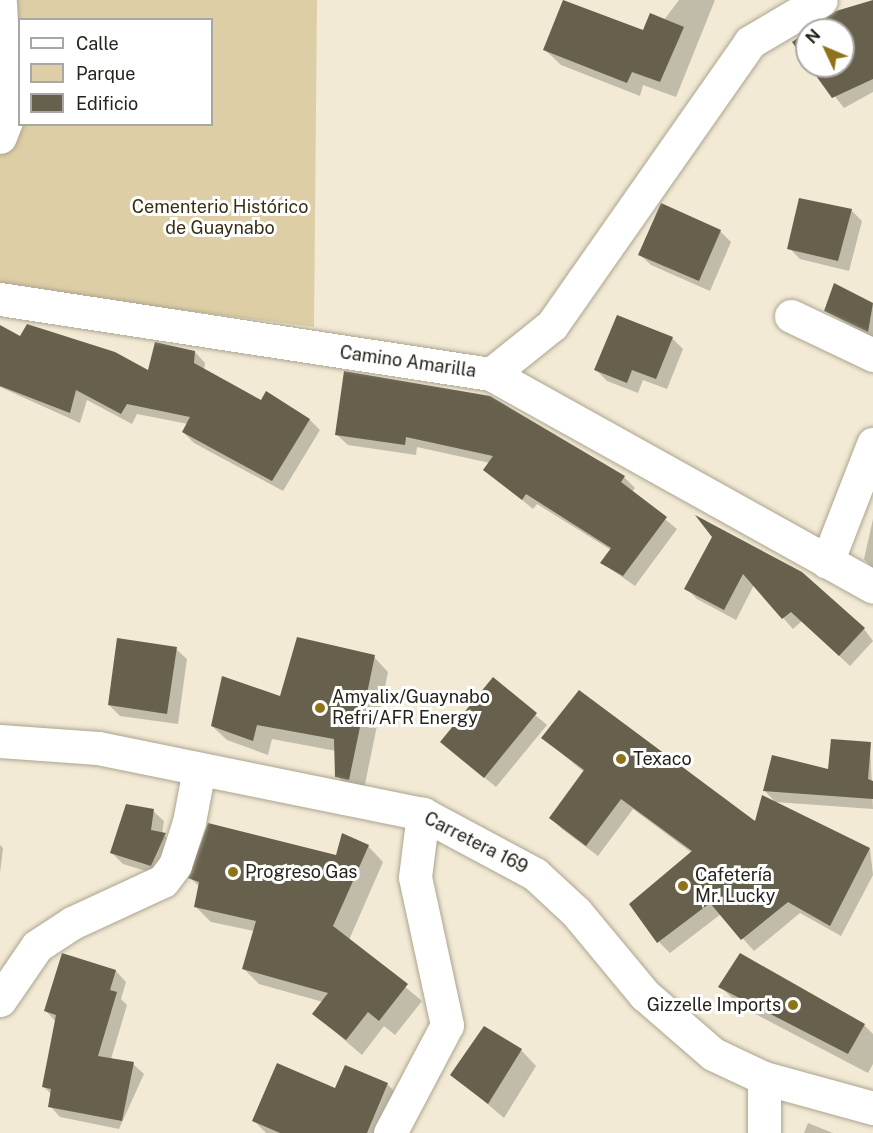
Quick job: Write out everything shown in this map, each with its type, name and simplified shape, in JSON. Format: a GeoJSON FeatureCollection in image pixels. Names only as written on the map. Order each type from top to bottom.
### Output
{"type":"FeatureCollection","features":[{"type":"Feature","properties":{"kind":"street"},"geometry":{"type":"LineString","coordinates":[[491,374],[552,325],[750,42],[821,0]]}},
{"type":"Feature","properties":{"kind":"street"},"geometry":{"type":"LineString","coordinates":[[0,3],[6,121],[0,137]]}},
{"type":"Feature","properties":{"kind":"street","name":"Camino Amarilla"},"geometry":{"type":"LineString","coordinates":[[0,299],[491,374],[873,587]]}},
{"type":"Feature","properties":{"kind":"street"},"geometry":{"type":"LineString","coordinates":[[791,316],[873,355]]}},
{"type":"Feature","properties":{"kind":"street"},"geometry":{"type":"LineString","coordinates":[[827,562],[873,444]]}},
{"type":"Feature","properties":{"kind":"street","name":"Carretera 169"},"geometry":{"type":"LineString","coordinates":[[0,741],[98,748],[423,814],[535,874],[682,1032],[713,1054],[764,1078],[873,1108]]}},
{"type":"Feature","properties":{"kind":"street"},"geometry":{"type":"LineString","coordinates":[[0,1000],[37,946],[72,923],[163,881],[185,832],[199,769]]}},
{"type":"Feature","properties":{"kind":"street"},"geometry":{"type":"LineString","coordinates":[[390,1133],[447,1025],[415,877],[423,814]]}},
{"type":"Feature","properties":{"kind":"street"},"geometry":{"type":"LineString","coordinates":[[764,1078],[764,1133]]}},
{"type":"Feature","properties":{"kind":"green space","name":"Cementerio Histórico de Guaynabo"},"geometry":{"type":"Polygon","coordinates":[[[0,0],[317,0],[314,327],[0,287],[0,0]]]}},
{"type":"Feature","properties":{"kind":"building"},"geometry":{"type":"Polygon","coordinates":[[[563,0],[643,30],[650,13],[684,27],[660,82],[632,72],[627,83],[543,50],[563,0]]]}},
{"type":"Feature","properties":{"kind":"building"},"geometry":{"type":"Polygon","coordinates":[[[873,0],[873,79],[832,98],[818,78],[855,78],[855,18],[826,18],[836,11],[873,0]]]}},
{"type":"Feature","properties":{"kind":"building"},"geometry":{"type":"Polygon","coordinates":[[[799,198],[852,209],[838,261],[787,249],[799,198]]]}},
{"type":"Feature","properties":{"kind":"building"},"geometry":{"type":"Polygon","coordinates":[[[661,203],[721,230],[699,281],[638,255],[661,203]]]}},
{"type":"Feature","properties":{"kind":"building"},"geometry":{"type":"Polygon","coordinates":[[[834,283],[873,303],[868,332],[824,311],[834,283]]]}},
{"type":"Feature","properties":{"kind":"building"},"geometry":{"type":"Polygon","coordinates":[[[617,315],[673,337],[656,379],[632,370],[627,383],[594,370],[617,315]]]}},
{"type":"Feature","properties":{"kind":"building"},"geometry":{"type":"Polygon","coordinates":[[[27,324],[115,352],[148,370],[155,342],[195,351],[194,363],[261,400],[266,391],[310,419],[272,481],[182,432],[190,417],[127,404],[121,414],[76,390],[70,413],[0,386],[0,325],[20,336],[27,324]]]}},
{"type":"Feature","properties":{"kind":"building"},"geometry":{"type":"Polygon","coordinates":[[[344,371],[490,396],[625,476],[621,482],[667,517],[623,576],[600,563],[611,548],[526,494],[522,500],[483,470],[493,456],[406,437],[405,445],[335,435],[344,371]]]}},
{"type":"Feature","properties":{"kind":"building"},"geometry":{"type":"Polygon","coordinates":[[[695,515],[802,572],[865,628],[839,656],[791,612],[782,619],[743,574],[724,610],[684,589],[712,537],[695,515]]]}},
{"type":"Feature","properties":{"kind":"building","name":"Amyalix/Guaynabo Refri/AFR Energy"},"geometry":{"type":"Polygon","coordinates":[[[297,637],[375,655],[349,780],[335,777],[334,739],[257,725],[253,741],[211,726],[222,676],[280,696],[297,637]]]}},
{"type":"Feature","properties":{"kind":"building"},"geometry":{"type":"Polygon","coordinates":[[[117,638],[177,647],[167,714],[108,705],[117,638]]]}},
{"type":"Feature","properties":{"kind":"building"},"geometry":{"type":"Polygon","coordinates":[[[493,677],[537,713],[484,778],[440,742],[493,677]]]}},
{"type":"Feature","properties":{"kind":"building"},"geometry":{"type":"Polygon","coordinates":[[[579,690],[755,821],[762,795],[870,848],[830,926],[788,902],[741,940],[710,903],[657,943],[629,904],[692,851],[621,799],[586,846],[549,818],[584,770],[541,738],[579,690]]]}},
{"type":"Feature","properties":{"kind":"building"},"geometry":{"type":"Polygon","coordinates":[[[831,739],[871,742],[868,779],[873,781],[873,799],[763,791],[772,755],[828,769],[831,739]]]}},
{"type":"Feature","properties":{"kind":"building"},"geometry":{"type":"Polygon","coordinates":[[[126,804],[154,809],[151,830],[166,833],[151,866],[110,853],[126,804]]]}},
{"type":"Feature","properties":{"kind":"building"},"geometry":{"type":"Polygon","coordinates":[[[208,823],[336,855],[342,833],[369,845],[333,926],[408,984],[379,1021],[368,1012],[346,1040],[312,1014],[328,993],[242,969],[256,921],[194,907],[199,882],[188,878],[208,823]]]}},
{"type":"Feature","properties":{"kind":"building"},"geometry":{"type":"Polygon","coordinates":[[[62,953],[116,970],[110,990],[117,992],[98,1056],[134,1062],[122,1121],[48,1107],[51,1089],[42,1087],[56,1015],[44,1011],[62,953]]]}},
{"type":"Feature","properties":{"kind":"building","name":"Gizzelle Imports"},"geometry":{"type":"Polygon","coordinates":[[[740,953],[865,1024],[848,1054],[718,987],[740,953]]]}},
{"type":"Feature","properties":{"kind":"building"},"geometry":{"type":"Polygon","coordinates":[[[484,1026],[522,1049],[488,1104],[450,1075],[484,1026]]]}},
{"type":"Feature","properties":{"kind":"building"},"geometry":{"type":"Polygon","coordinates":[[[277,1063],[335,1088],[345,1065],[388,1083],[367,1133],[280,1133],[252,1121],[277,1063]]]}},
{"type":"Feature","properties":{"kind":"place","name":"Amyalix/Guaynabo Refri/AFR Energy"},"geometry":{"type":"Point","coordinates":[320,708]}},
{"type":"Feature","properties":{"kind":"place","name":"Texaco"},"geometry":{"type":"Point","coordinates":[621,759]}},
{"type":"Feature","properties":{"kind":"place","name":"Progreso Gas"},"geometry":{"type":"Point","coordinates":[233,872]}},
{"type":"Feature","properties":{"kind":"place","name":"Cafetería Mr. Lucky"},"geometry":{"type":"Point","coordinates":[683,886]}},
{"type":"Feature","properties":{"kind":"place","name":"Gizzelle Imports"},"geometry":{"type":"Point","coordinates":[793,1005]}}]}
